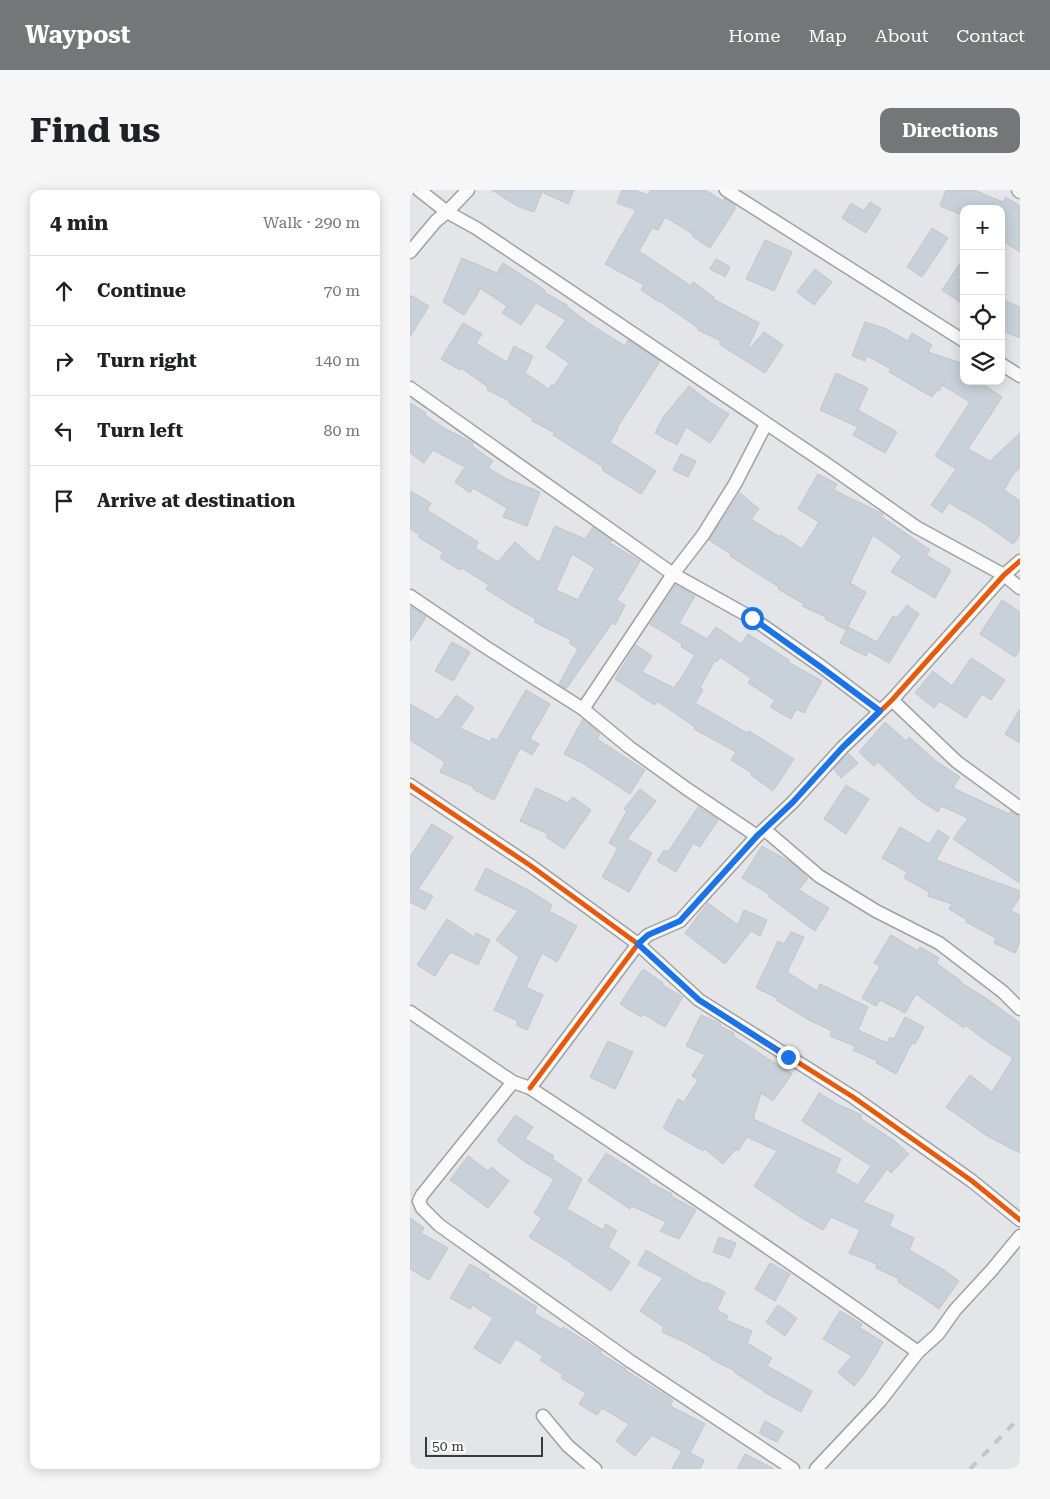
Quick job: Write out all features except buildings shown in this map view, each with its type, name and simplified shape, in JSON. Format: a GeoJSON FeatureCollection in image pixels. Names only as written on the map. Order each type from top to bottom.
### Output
{"type":"FeatureCollection","features":[{"type":"Feature","properties":{"kind":"street"},"geometry":{"type":"LineString","coordinates":[[419,190],[447,212],[476,228],[828,465],[916,527],[1004,575],[1020,588]]}},
{"type":"Feature","properties":{"kind":"street"},"geometry":{"type":"LineString","coordinates":[[410,252],[436,221],[468,190]]}},
{"type":"Feature","properties":{"kind":"street"},"geometry":{"type":"LineString","coordinates":[[726,190],[962,340]]}},
{"type":"Feature","properties":{"kind":"street"},"geometry":{"type":"LineString","coordinates":[[1005,367],[1020,376]]}},
{"type":"Feature","properties":{"kind":"street"},"geometry":{"type":"LineString","coordinates":[[410,388],[673,574],[752,618],[880,711]]}},
{"type":"Feature","properties":{"kind":"street"},"geometry":{"type":"LineString","coordinates":[[583,709],[673,574],[703,535],[730,492],[766,424]]}},
{"type":"Feature","properties":{"kind":"street"},"geometry":{"type":"LineString","coordinates":[[530,1088],[638,944],[648,935],[680,921],[842,748],[892,700],[1004,575],[1020,561]]}},
{"type":"Feature","properties":{"kind":"street"},"geometry":{"type":"LineString","coordinates":[[410,596],[583,709],[629,747],[687,789],[761,833],[819,876],[876,911],[939,943],[1003,992],[1020,1009]]}},
{"type":"Feature","properties":{"kind":"street"},"geometry":{"type":"LineString","coordinates":[[892,700],[957,762],[1020,808]]}},
{"type":"Feature","properties":{"kind":"street"},"geometry":{"type":"LineString","coordinates":[[410,785],[532,866],[638,944],[699,1000],[853,1097],[972,1181],[1020,1220]]}},
{"type":"Feature","properties":{"kind":"street"},"geometry":{"type":"LineString","coordinates":[[410,1012],[513,1082],[530,1088],[651,1167],[790,1261],[918,1352]]}},
{"type":"Feature","properties":{"kind":"street"},"geometry":{"type":"LineString","coordinates":[[513,1082],[422,1195],[419,1201],[422,1208],[439,1225],[630,1360],[794,1469]]}},
{"type":"Feature","properties":{"kind":"street"},"geometry":{"type":"LineString","coordinates":[[816,1469],[880,1401],[918,1352],[938,1334],[955,1310],[992,1271],[1020,1236]]}},
{"type":"Feature","properties":{"kind":"street"},"geometry":{"type":"LineString","coordinates":[[543,1416],[568,1446],[595,1469]]}},
{"type":"Feature","properties":{"kind":"railway"},"geometry":{"type":"LineString","coordinates":[[970,1469],[1020,1417]]}},
{"type":"Feature","properties":{"kind":"cycle path"},"geometry":{"type":"LineString","coordinates":[[530,1088],[638,944],[648,935],[680,921],[757,836],[793,802],[842,748],[892,700],[1004,575],[1020,561]]}},
{"type":"Feature","properties":{"kind":"cycle path"},"geometry":{"type":"LineString","coordinates":[[410,785],[531,866],[638,944],[699,1000],[853,1097],[972,1181],[1020,1220]]}},
{"type":"Feature","properties":{"kind":"route"},"geometry":{"type":"LineString","coordinates":[[752,618],[880,711],[842,748],[793,802],[757,836],[680,921],[648,935],[638,944],[699,1000],[788,1057]]}}]}
